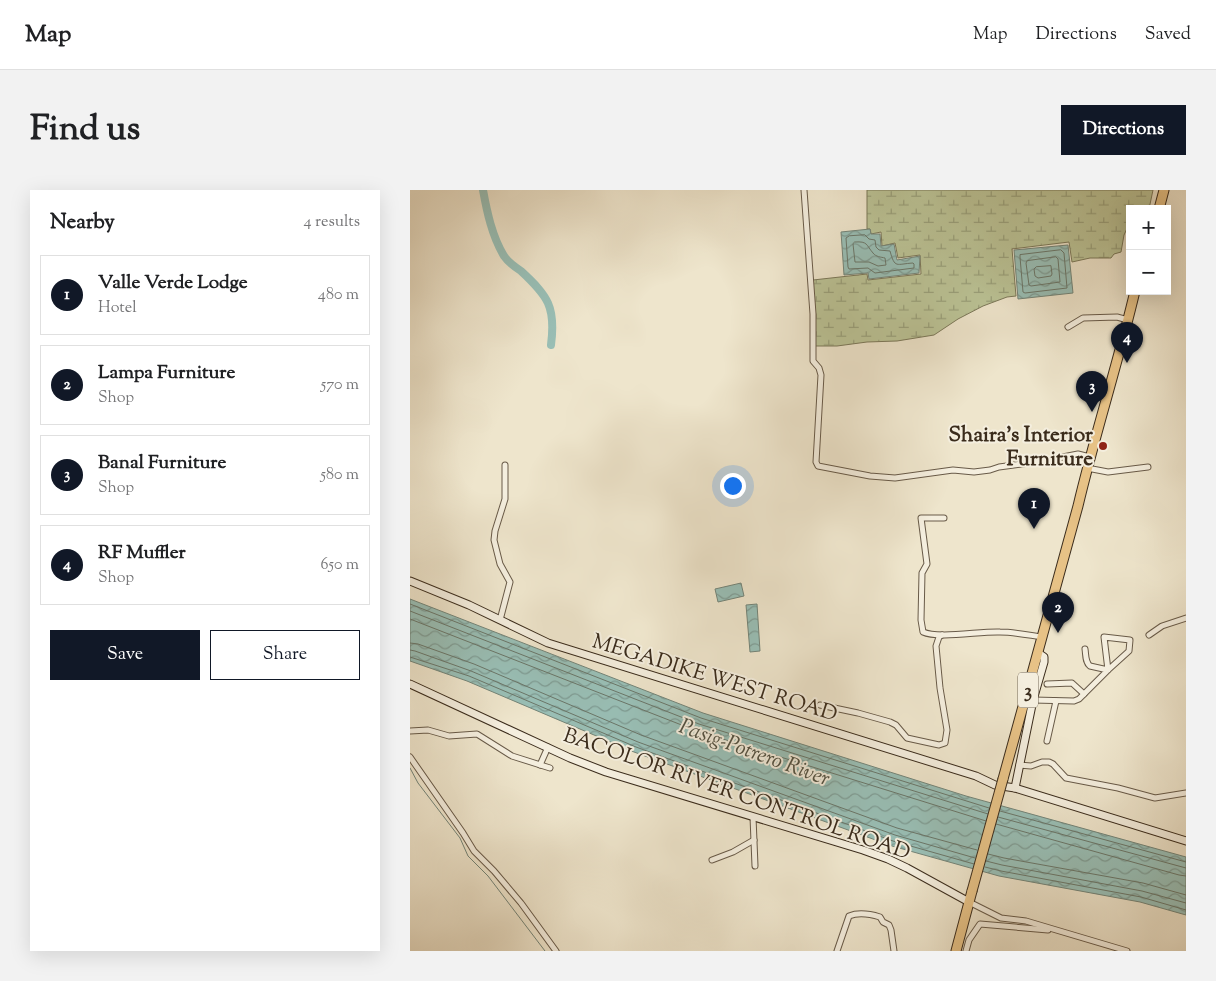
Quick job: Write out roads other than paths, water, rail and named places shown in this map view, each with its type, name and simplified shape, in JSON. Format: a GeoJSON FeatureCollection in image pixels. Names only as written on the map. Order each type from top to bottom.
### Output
{"type":"FeatureCollection","features":[{"type":"Feature","properties":{"kind":"highway"},"geometry":{"type":"LineString","coordinates":[[1160,205],[1164,190]]}},
{"type":"Feature","properties":{"kind":"highway","name":"3"},"geometry":{"type":"LineString","coordinates":[[956,951],[1134,295]]}},
{"type":"Feature","properties":{"kind":"street"},"geometry":{"type":"LineString","coordinates":[[804,190],[813,314],[813,361],[819,368],[821,375],[816,462],[818,466],[870,476],[895,478],[953,470],[974,472],[990,470],[1078,454],[1090,457]]}},
{"type":"Feature","properties":{"kind":"street"},"geometry":{"type":"LineString","coordinates":[[1068,327],[1083,318],[1117,317],[1128,320]]}},
{"type":"Feature","properties":{"kind":"street"},"geometry":{"type":"LineString","coordinates":[[500,620],[510,582],[500,564],[494,540],[505,499],[505,465]]}},
{"type":"Feature","properties":{"kind":"street"},"geometry":{"type":"LineString","coordinates":[[1087,468],[1108,472],[1148,467]]}},
{"type":"Feature","properties":{"kind":"street"},"geometry":{"type":"LineString","coordinates":[[944,518],[921,518],[927,564],[922,573],[921,620],[923,632],[942,635],[999,632],[1042,638]]}},
{"type":"Feature","properties":{"kind":"street","name":"MEGADIKE WEST ROAD"},"geometry":{"type":"LineString","coordinates":[[410,581],[452,597],[548,643],[960,771],[995,785],[1015,788],[1186,841]]}},
{"type":"Feature","properties":{"kind":"street"},"geometry":{"type":"LineString","coordinates":[[1150,635],[1162,626],[1186,618]]}},
{"type":"Feature","properties":{"kind":"street"},"geometry":{"type":"LineString","coordinates":[[820,705],[890,722],[896,725],[907,738],[939,745],[945,743],[947,730],[936,646],[938,637],[942,635]]}},
{"type":"Feature","properties":{"kind":"street"},"geometry":{"type":"LineString","coordinates":[[1033,700],[1074,701],[1079,699],[1129,651],[1130,640],[1104,637],[1108,670]]}},
{"type":"Feature","properties":{"kind":"street"},"geometry":{"type":"LineString","coordinates":[[1085,649],[1090,666],[1108,670]]}},
{"type":"Feature","properties":{"kind":"street"},"geometry":{"type":"LineString","coordinates":[[1015,788],[1033,700],[1044,662],[1044,657],[1038,653]]}},
{"type":"Feature","properties":{"kind":"street"},"geometry":{"type":"LineString","coordinates":[[1047,684],[1072,683],[1084,694]]}},
{"type":"Feature","properties":{"kind":"street","name":"BACOLOR RIVER CONTROL ROAD"},"geometry":{"type":"LineString","coordinates":[[410,684],[570,758],[606,772],[864,850],[888,859],[969,902]]}},
{"type":"Feature","properties":{"kind":"street"},"geometry":{"type":"LineString","coordinates":[[1047,741],[1056,701]]}},
{"type":"Feature","properties":{"kind":"street"},"geometry":{"type":"LineString","coordinates":[[410,731],[428,730],[449,736],[477,734],[512,756],[550,768]]}},
{"type":"Feature","properties":{"kind":"street"},"geometry":{"type":"LineString","coordinates":[[540,765],[548,747]]}},
{"type":"Feature","properties":{"kind":"street"},"geometry":{"type":"LineString","coordinates":[[410,757],[474,851],[521,904],[556,951]]}},
{"type":"Feature","properties":{"kind":"street"},"geometry":{"type":"LineString","coordinates":[[1019,765],[1031,766],[1042,762],[1049,762],[1065,778],[1118,788],[1155,798],[1186,793]]}},
{"type":"Feature","properties":{"kind":"street"},"geometry":{"type":"LineString","coordinates":[[753,817],[755,866]]}},
{"type":"Feature","properties":{"kind":"street"},"geometry":{"type":"LineString","coordinates":[[712,860],[733,852],[754,840]]}},
{"type":"Feature","properties":{"kind":"street"},"geometry":{"type":"LineString","coordinates":[[969,902],[1001,918],[1026,920],[1127,951]]}},
{"type":"Feature","properties":{"kind":"street"},"geometry":{"type":"LineString","coordinates":[[837,951],[849,916],[864,914],[880,917],[889,925],[894,951]]}},
{"type":"Feature","properties":{"kind":"street"},"geometry":{"type":"LineString","coordinates":[[966,951],[969,940],[980,924],[1058,931]]}},
{"type":"Feature","properties":{"kind":"water"},"geometry":{"type":"Polygon","coordinates":[[[870,229],[871,234],[880,234],[881,246],[894,244],[897,260],[920,256],[919,273],[869,279],[868,273],[844,275],[841,232],[870,229]]]}},
{"type":"Feature","properties":{"kind":"water"},"geometry":{"type":"Polygon","coordinates":[[[1068,245],[1073,293],[1018,299],[1014,250],[1068,245]]]}},
{"type":"Feature","properties":{"kind":"water"},"geometry":{"type":"Polygon","coordinates":[[[741,583],[744,596],[718,602],[715,589],[741,583]]]}},
{"type":"Feature","properties":{"kind":"water","name":"Pasig-Potrero River"},"geometry":{"type":"Polygon","coordinates":[[[410,599],[703,713],[966,796],[1186,857],[1186,915],[1140,902],[999,876],[892,846],[634,752],[467,681],[410,661],[410,599]]]}},
{"type":"Feature","properties":{"kind":"water"},"geometry":{"type":"Polygon","coordinates":[[[757,604],[760,651],[750,652],[746,605],[757,604]]]}},
{"type":"Feature","properties":{"kind":"waterway"},"geometry":{"type":"LineString","coordinates":[[483,190],[493,232],[504,256],[538,288],[548,303],[552,321],[551,345]]}},
{"type":"Feature","properties":{"kind":"waterway"},"geometry":{"type":"LineString","coordinates":[[410,768],[418,783],[460,838],[468,856],[488,876],[545,951]]}},
{"type":"Feature","properties":{"kind":"place","name":"RF Muffler"},"geometry":{"type":"Point","coordinates":[1127,363]}},
{"type":"Feature","properties":{"kind":"place","name":"Banal Furniture"},"geometry":{"type":"Point","coordinates":[1092,412]}},
{"type":"Feature","properties":{"kind":"place","name":"Shaira's Interior Furniture"},"geometry":{"type":"Point","coordinates":[1103,446]}},
{"type":"Feature","properties":{"kind":"place","name":"Valle Verde Lodge"},"geometry":{"type":"Point","coordinates":[1034,529]}},
{"type":"Feature","properties":{"kind":"place","name":"Lampa Furniture"},"geometry":{"type":"Point","coordinates":[1058,633]}}]}
